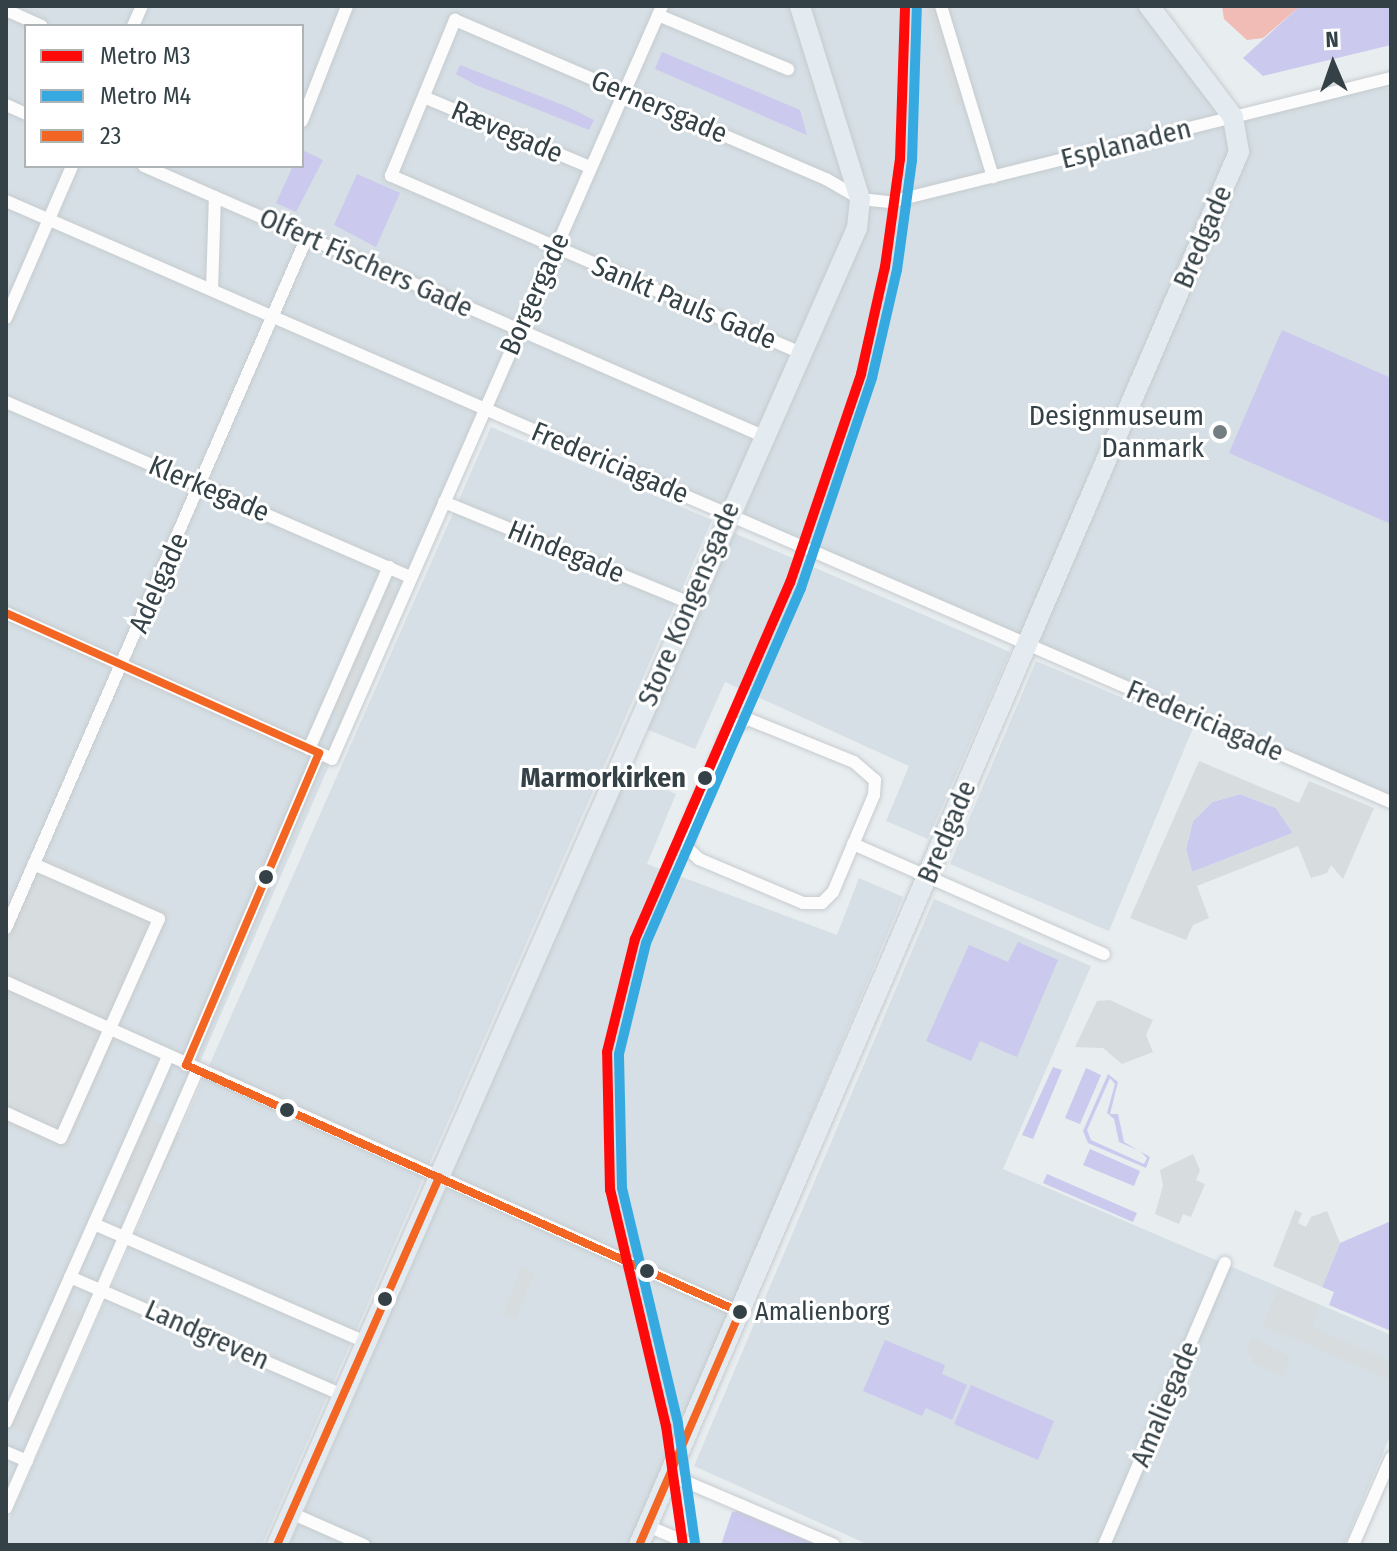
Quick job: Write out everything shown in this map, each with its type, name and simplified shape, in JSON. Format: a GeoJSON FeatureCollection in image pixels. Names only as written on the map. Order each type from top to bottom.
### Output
{"type":"FeatureCollection","features":[{"type":"Feature","properties":{"kind":"main road","name":"Store Kongensgade"},"geometry":{"type":"LineString","coordinates":[[277,1545],[688,602],[857,228],[860,199],[800,6]]}},
{"type":"Feature","properties":{"kind":"main road"},"geometry":{"type":"LineString","coordinates":[[1149,6],[1233,117]]}},
{"type":"Feature","properties":{"kind":"main road","name":"Bredgade"},"geometry":{"type":"LineString","coordinates":[[643,1536],[1239,152],[1233,117]]}},
{"type":"Feature","properties":{"kind":"street"},"geometry":{"type":"LineString","coordinates":[[304,116],[347,6]]}},
{"type":"Feature","properties":{"kind":"street"},"geometry":{"type":"LineString","coordinates":[[941,6],[993,177]]}},
{"type":"Feature","properties":{"kind":"street"},"geometry":{"type":"LineString","coordinates":[[658,9],[788,69]]}},
{"type":"Feature","properties":{"kind":"street","name":"Borgergade"},"geometry":{"type":"LineString","coordinates":[[314,751],[332,759],[658,9]]}},
{"type":"Feature","properties":{"kind":"street"},"geometry":{"type":"LineString","coordinates":[[6,10],[38,24]]}},
{"type":"Feature","properties":{"kind":"street","name":"Gernersgade"},"geometry":{"type":"LineString","coordinates":[[424,97],[455,20],[624,92],[860,199]]}},
{"type":"Feature","properties":{"kind":"street","name":"Esplanaden"},"geometry":{"type":"LineString","coordinates":[[860,199],[890,202],[1391,78]]}},
{"type":"Feature","properties":{"kind":"street","name":"Rævegade"},"geometry":{"type":"LineString","coordinates":[[424,97],[590,167]]}},
{"type":"Feature","properties":{"kind":"street","name":"Sankt Pauls Gade"},"geometry":{"type":"LineString","coordinates":[[424,97],[391,176],[801,353]]}},
{"type":"Feature","properties":{"kind":"street"},"geometry":{"type":"LineString","coordinates":[[7,311],[71,168]]}},
{"type":"Feature","properties":{"kind":"street","name":"Olfert Fischers Gade"},"geometry":{"type":"LineString","coordinates":[[149,168],[763,436]]}},
{"type":"Feature","properties":{"kind":"street"},"geometry":{"type":"LineString","coordinates":[[212,290],[215,197]]}},
{"type":"Feature","properties":{"kind":"street","name":"Fredericiagade"},"geometry":{"type":"LineString","coordinates":[[6,201],[1391,802]]}},
{"type":"Feature","properties":{"kind":"street","name":"Adelgade"},"geometry":{"type":"LineString","coordinates":[[6,928],[202,485],[307,237]]}},
{"type":"Feature","properties":{"kind":"street","name":"Klerkegade"},"geometry":{"type":"LineString","coordinates":[[6,402],[411,577]]}},
{"type":"Feature","properties":{"kind":"street","name":"Hindegade"},"geometry":{"type":"LineString","coordinates":[[444,502],[688,602]]}},
{"type":"Feature","properties":{"kind":"street"},"geometry":{"type":"LineString","coordinates":[[6,1508],[124,1237],[389,567]]}},
{"type":"Feature","properties":{"kind":"street"},"geometry":{"type":"LineString","coordinates":[[6,613],[314,751]]}},
{"type":"Feature","properties":{"kind":"street"},"geometry":{"type":"LineString","coordinates":[[754,719],[789,733],[873,776],[874,795],[853,844],[833,892],[817,905],[693,855],[685,842],[689,824],[734,724],[754,719]]}},
{"type":"Feature","properties":{"kind":"street"},"geometry":{"type":"LineString","coordinates":[[853,844],[1104,954]]}},
{"type":"Feature","properties":{"kind":"street"},"geometry":{"type":"LineString","coordinates":[[6,1113],[61,1138],[159,919],[34,864]]}},
{"type":"Feature","properties":{"kind":"street"},"geometry":{"type":"LineString","coordinates":[[6,982],[740,1312]]}},
{"type":"Feature","properties":{"kind":"street"},"geometry":{"type":"LineString","coordinates":[[6,1422],[168,1057]]}},
{"type":"Feature","properties":{"kind":"street","name":"Landgreven"},"geometry":{"type":"LineString","coordinates":[[94,1224],[366,1342]]}},
{"type":"Feature","properties":{"kind":"street","name":"Amaliegade"},"geometry":{"type":"LineString","coordinates":[[1104,1545],[1225,1263]]}},
{"type":"Feature","properties":{"kind":"street","name":"Landgreven"},"geometry":{"type":"LineString","coordinates":[[70,1277],[343,1395]]}},
{"type":"Feature","properties":{"kind":"street"},"geometry":{"type":"LineString","coordinates":[[6,1452],[27,1461]]}},
{"type":"Feature","properties":{"kind":"street"},"geometry":{"type":"LineString","coordinates":[[1353,1545],[1391,1458]]}},
{"type":"Feature","properties":{"kind":"street"},"geometry":{"type":"LineString","coordinates":[[670,1475],[834,1545]]}},
{"type":"Feature","properties":{"kind":"street"},"geometry":{"type":"LineString","coordinates":[[291,1513],[364,1545]]}},
{"type":"Feature","properties":{"kind":"street"},"geometry":{"type":"LineString","coordinates":[[643,1536],[692,1545]]}},
{"type":"Feature","properties":{"kind":"shaded area"},"geometry":{"type":"Polygon","coordinates":[[[6,6],[1149,6],[1233,117],[1391,78],[1391,802],[484,409],[6,1508],[6,6]]]}},
{"type":"Feature","properties":{"kind":"shaded area"},"geometry":{"type":"Polygon","coordinates":[[[926,6],[937,6],[965,107],[955,104],[926,6]]]}},
{"type":"Feature","properties":{"kind":"shaded area"},"geometry":{"type":"Polygon","coordinates":[[[1222,6],[1300,6],[1263,38],[1247,40],[1224,19],[1222,6]]]}},
{"type":"Feature","properties":{"kind":"shaded area"},"geometry":{"type":"Polygon","coordinates":[[[1300,6],[1391,6],[1391,45],[1263,76],[1243,58],[1300,6]]]}},
{"type":"Feature","properties":{"kind":"shaded area"},"geometry":{"type":"Polygon","coordinates":[[[662,52],[800,110],[807,135],[655,69],[662,52]]]}},
{"type":"Feature","properties":{"kind":"shaded area"},"geometry":{"type":"Polygon","coordinates":[[[460,65],[594,120],[589,130],[476,85],[456,74],[460,65]]]}},
{"type":"Feature","properties":{"kind":"shaded area"},"geometry":{"type":"Polygon","coordinates":[[[304,151],[323,160],[296,212],[276,203],[292,168],[304,168],[304,151]]]}},
{"type":"Feature","properties":{"kind":"shaded area"},"geometry":{"type":"Polygon","coordinates":[[[357,174],[400,193],[376,247],[334,225],[357,174]]]}},
{"type":"Feature","properties":{"kind":"shaded area"},"geometry":{"type":"Polygon","coordinates":[[[1282,330],[1391,378],[1391,524],[1229,453],[1282,330]]]}},
{"type":"Feature","properties":{"kind":"shaded area"},"geometry":{"type":"Polygon","coordinates":[[[491,427],[712,520],[262,1545],[6,1545],[6,1526],[491,427]]]}},
{"type":"Feature","properties":{"kind":"shaded area"},"geometry":{"type":"Polygon","coordinates":[[[734,533],[1010,652],[928,839],[886,821],[909,766],[725,682],[695,749],[646,729],[734,533]]]}},
{"type":"Feature","properties":{"kind":"shaded area"},"geometry":{"type":"Polygon","coordinates":[[[388,580],[396,592],[339,719],[326,701],[388,580]]]}},
{"type":"Feature","properties":{"kind":"shaded area"},"geometry":{"type":"Polygon","coordinates":[[[1036,661],[1193,728],[1109,931],[950,864],[1036,661]]]}},
{"type":"Feature","properties":{"kind":"shaded area"},"geometry":{"type":"Polygon","coordinates":[[[1199,761],[1299,803],[1309,781],[1374,808],[1343,879],[1331,865],[1327,873],[1311,878],[1298,846],[1197,886],[1209,918],[1193,925],[1186,940],[1130,918],[1199,761]],[[1240,794],[1212,802],[1193,821],[1186,849],[1192,872],[1293,833],[1276,808],[1240,794]]]}},
{"type":"Feature","properties":{"kind":"shaded area"},"geometry":{"type":"Polygon","coordinates":[[[628,772],[676,794],[647,864],[837,935],[859,878],[903,897],[631,1545],[289,1545],[628,772]]]}},
{"type":"Feature","properties":{"kind":"shaded area"},"geometry":{"type":"Polygon","coordinates":[[[1240,794],[1276,808],[1293,833],[1192,872],[1186,849],[1193,821],[1212,802],[1240,794]]]}},
{"type":"Feature","properties":{"kind":"shaded area"},"geometry":{"type":"Polygon","coordinates":[[[43,856],[170,912],[66,1150],[6,1124],[6,941],[43,856]]]}},
{"type":"Feature","properties":{"kind":"shaded area"},"geometry":{"type":"Polygon","coordinates":[[[934,899],[1091,966],[1003,1169],[1391,1335],[1391,1434],[1344,1545],[869,1545],[694,1466],[934,899]]]}},
{"type":"Feature","properties":{"kind":"shaded area"},"geometry":{"type":"Polygon","coordinates":[[[1018,942],[1058,960],[1017,1057],[980,1041],[971,1061],[926,1041],[969,945],[1008,962],[1018,942]]]}},
{"type":"Feature","properties":{"kind":"shaded area"},"geometry":{"type":"Polygon","coordinates":[[[1110,1000],[1153,1020],[1146,1035],[1153,1052],[1122,1064],[1103,1048],[1075,1047],[1097,1001],[1110,1000]]]}},
{"type":"Feature","properties":{"kind":"shaded area"},"geometry":{"type":"Polygon","coordinates":[[[1053,1067],[1062,1070],[1033,1139],[1022,1135],[1053,1067]]]}},
{"type":"Feature","properties":{"kind":"shaded area"},"geometry":{"type":"Polygon","coordinates":[[[1086,1068],[1101,1075],[1080,1124],[1065,1118],[1086,1068]]]}},
{"type":"Feature","properties":{"kind":"shaded area"},"geometry":{"type":"Polygon","coordinates":[[[1108,1074],[1118,1082],[1110,1114],[1118,1114],[1124,1142],[1138,1150],[1119,1142],[1114,1119],[1107,1113],[1115,1084],[1110,1078],[1087,1130],[1091,1140],[1144,1164],[1147,1158],[1141,1152],[1150,1157],[1146,1168],[1088,1143],[1083,1131],[1108,1074]]]}},
{"type":"Feature","properties":{"kind":"shaded area"},"geometry":{"type":"Polygon","coordinates":[[[148,1119],[180,1133],[143,1212],[112,1197],[148,1119]]]}},
{"type":"Feature","properties":{"kind":"shaded area"},"geometry":{"type":"Polygon","coordinates":[[[1090,1149],[1140,1171],[1134,1186],[1083,1165],[1090,1149]]]}},
{"type":"Feature","properties":{"kind":"shaded area"},"geometry":{"type":"Polygon","coordinates":[[[1193,1154],[1200,1170],[1196,1180],[1205,1184],[1191,1217],[1183,1214],[1179,1224],[1155,1214],[1163,1186],[1160,1170],[1193,1154]]]}},
{"type":"Feature","properties":{"kind":"shaded area"},"geometry":{"type":"Polygon","coordinates":[[[1047,1174],[1137,1213],[1133,1222],[1043,1183],[1047,1174]]]}},
{"type":"Feature","properties":{"kind":"shaded area"},"geometry":{"type":"Polygon","coordinates":[[[1295,1210],[1302,1213],[1298,1223],[1306,1227],[1311,1217],[1327,1211],[1340,1243],[1322,1287],[1273,1266],[1295,1210]]]}},
{"type":"Feature","properties":{"kind":"shaded area"},"geometry":{"type":"Polygon","coordinates":[[[1391,1221],[1391,1331],[1329,1305],[1334,1292],[1322,1287],[1340,1243],[1391,1221]]]}},
{"type":"Feature","properties":{"kind":"shaded area"},"geometry":{"type":"Polygon","coordinates":[[[522,1267],[535,1273],[515,1319],[503,1314],[522,1267]]]}},
{"type":"Feature","properties":{"kind":"shaded area"},"geometry":{"type":"Polygon","coordinates":[[[1279,1288],[1319,1305],[1312,1327],[1391,1362],[1391,1380],[1262,1325],[1279,1288]]]}},
{"type":"Feature","properties":{"kind":"shaded area"},"geometry":{"type":"Polygon","coordinates":[[[65,1302],[83,1316],[30,1435],[12,1427],[65,1302]]]}},
{"type":"Feature","properties":{"kind":"shaded area"},"geometry":{"type":"Polygon","coordinates":[[[1252,1337],[1290,1357],[1282,1376],[1250,1362],[1252,1356],[1246,1353],[1252,1337]]]}},
{"type":"Feature","properties":{"kind":"shaded area"},"geometry":{"type":"Polygon","coordinates":[[[885,1340],[945,1365],[942,1374],[967,1385],[952,1420],[926,1408],[922,1416],[863,1391],[885,1340]]]}},
{"type":"Feature","properties":{"kind":"shaded area"},"geometry":{"type":"Polygon","coordinates":[[[971,1385],[1054,1421],[1038,1460],[954,1424],[971,1385]]]}},
{"type":"Feature","properties":{"kind":"shaded area"},"geometry":{"type":"Polygon","coordinates":[[[738,1511],[818,1545],[721,1545],[732,1512],[738,1511]]]}},
{"type":"Feature","properties":{"kind":"metro line","name":"M3"},"geometry":{"type":"LineString","coordinates":[[683,1545],[666,1426],[610,1190],[607,1052],[635,939],[790,583],[861,374],[885,267],[900,159],[905,6]]}},
{"type":"Feature","properties":{"kind":"metro line","name":"M4"},"geometry":{"type":"LineString","coordinates":[[695,1543],[678,1423],[622,1188],[619,1054],[646,943],[801,588],[872,378],[897,270],[912,161],[917,6]]}},
{"type":"Feature","properties":{"kind":"transit line","name":"23"},"geometry":{"type":"LineString","coordinates":[[6,613],[319,753]]}},
{"type":"Feature","properties":{"kind":"transit line","name":"23"},"geometry":{"type":"LineString","coordinates":[[186,1065],[319,753]]}},
{"type":"Feature","properties":{"kind":"transit line","name":"23"},"geometry":{"type":"LineString","coordinates":[[186,1065],[740,1312],[639,1545]]}},
{"type":"Feature","properties":{"kind":"transit line","name":"23"},"geometry":{"type":"LineString","coordinates":[[277,1545],[439,1177]]}},
{"type":"Feature","properties":{"kind":"place","name":"Designmuseum Danmark"},"geometry":{"type":"Point","coordinates":[1220,432]}},
{"type":"Feature","properties":{"kind":"place","name":"Marmorkirken"},"geometry":{"type":"Point","coordinates":[705,778]}},
{"type":"Feature","properties":{"kind":"place","name":"Amalienborg"},"geometry":{"type":"Point","coordinates":[740,1312]}}]}
